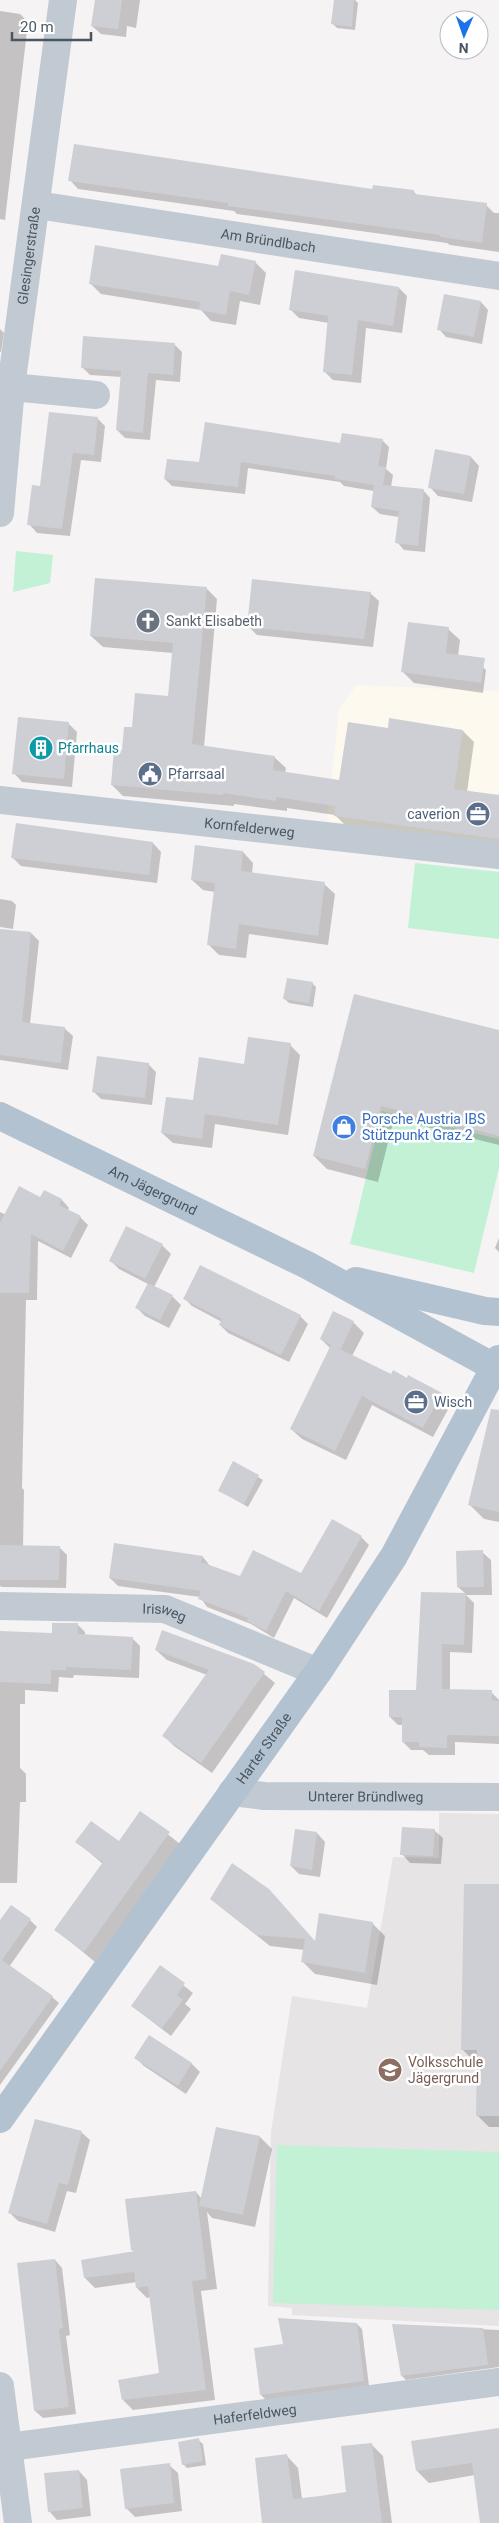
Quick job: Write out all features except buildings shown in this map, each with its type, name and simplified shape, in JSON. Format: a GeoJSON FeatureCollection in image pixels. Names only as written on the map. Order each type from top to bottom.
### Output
{"type":"FeatureCollection","features":[{"type":"Feature","properties":{"kind":"main road","name":"Am Jägergrund"},"geometry":{"type":"LineString","coordinates":[[0,1116],[307,1265],[496,1363]]}},
{"type":"Feature","properties":{"kind":"main road","name":"Am Jägergrund"},"geometry":{"type":"LineString","coordinates":[[307,1265],[361,1283],[484,1311],[499,1312]]}},
{"type":"Feature","properties":{"kind":"main road","name":"Harter Straße"},"geometry":{"type":"LineString","coordinates":[[0,2119],[318,1672],[394,1556],[496,1363]]}},
{"type":"Feature","properties":{"kind":"street","name":"Glesingerstraße"},"geometry":{"type":"LineString","coordinates":[[0,513],[6,386],[37,205],[62,0]]}},
{"type":"Feature","properties":{"kind":"street","name":"Am Bründlbach"},"geometry":{"type":"LineString","coordinates":[[37,205],[499,276]]}},
{"type":"Feature","properties":{"kind":"street"},"geometry":{"type":"LineString","coordinates":[[6,386],[96,394]]}},
{"type":"Feature","properties":{"kind":"street","name":"Kornfelderweg"},"geometry":{"type":"LineString","coordinates":[[0,800],[499,855]]}},
{"type":"Feature","properties":{"kind":"street","name":"Irisweg"},"geometry":{"type":"LineString","coordinates":[[0,1606],[166,1609],[318,1672]]}},
{"type":"Feature","properties":{"kind":"street","name":"Unterer Bründlweg"},"geometry":{"type":"LineString","coordinates":[[232,1792],[264,1796],[499,1796]]}},
{"type":"Feature","properties":{"kind":"street","name":"Haferfeldweg"},"geometry":{"type":"LineString","coordinates":[[9,2447],[499,2382]]}},
{"type":"Feature","properties":{"kind":"street"},"geometry":{"type":"LineString","coordinates":[[0,2386],[18,2523]]}},
{"type":"Feature","properties":{"kind":"shaded area"},"geometry":{"type":"Polygon","coordinates":[[[356,685],[498,691],[499,689],[499,846],[333,827],[327,818],[339,710],[356,685]]]}},
{"type":"Feature","properties":{"kind":"shaded area","name":"Volksschule Jägergrund"},"geometry":{"type":"Polygon","coordinates":[[[439,1813],[499,1814],[499,2326],[292,2315],[292,2308],[268,2306],[271,2132],[292,1996],[367,2008],[393,1857],[439,1858],[439,1813]]]}},
{"type":"Feature","properties":{"kind":"green space"},"geometry":{"type":"Polygon","coordinates":[[[16,551],[53,555],[50,583],[13,592],[16,551]]]}},
{"type":"Feature","properties":{"kind":"green space"},"geometry":{"type":"Polygon","coordinates":[[[415,863],[499,872],[499,939],[408,928],[415,863]]]}},
{"type":"Feature","properties":{"kind":"green space"},"geometry":{"type":"Polygon","coordinates":[[[382,1111],[499,1139],[499,1168],[474,1273],[350,1244],[382,1111]]]}},
{"type":"Feature","properties":{"kind":"green space"},"geometry":{"type":"Polygon","coordinates":[[[277,2145],[499,2152],[499,2310],[273,2303],[277,2145]]]}},
{"type":"Feature","properties":{"kind":"place","name":"Sankt Elisabeth"},"geometry":{"type":"Point","coordinates":[148,621]}},
{"type":"Feature","properties":{"kind":"place","name":"Pfarrhaus"},"geometry":{"type":"Point","coordinates":[41,748]}},
{"type":"Feature","properties":{"kind":"place","name":"Pfarrsaal"},"geometry":{"type":"Point","coordinates":[150,774]}},
{"type":"Feature","properties":{"kind":"place","name":"caverion"},"geometry":{"type":"Point","coordinates":[478,814]}},
{"type":"Feature","properties":{"kind":"place","name":"Porsche Austria IBS Stützpunkt Graz 2"},"geometry":{"type":"Point","coordinates":[344,1127]}},
{"type":"Feature","properties":{"kind":"place","name":"Wisch"},"geometry":{"type":"Point","coordinates":[416,1402]}},
{"type":"Feature","properties":{"kind":"place","name":"Volksschule Jägergrund"},"geometry":{"type":"Point","coordinates":[390,2070]}}]}
